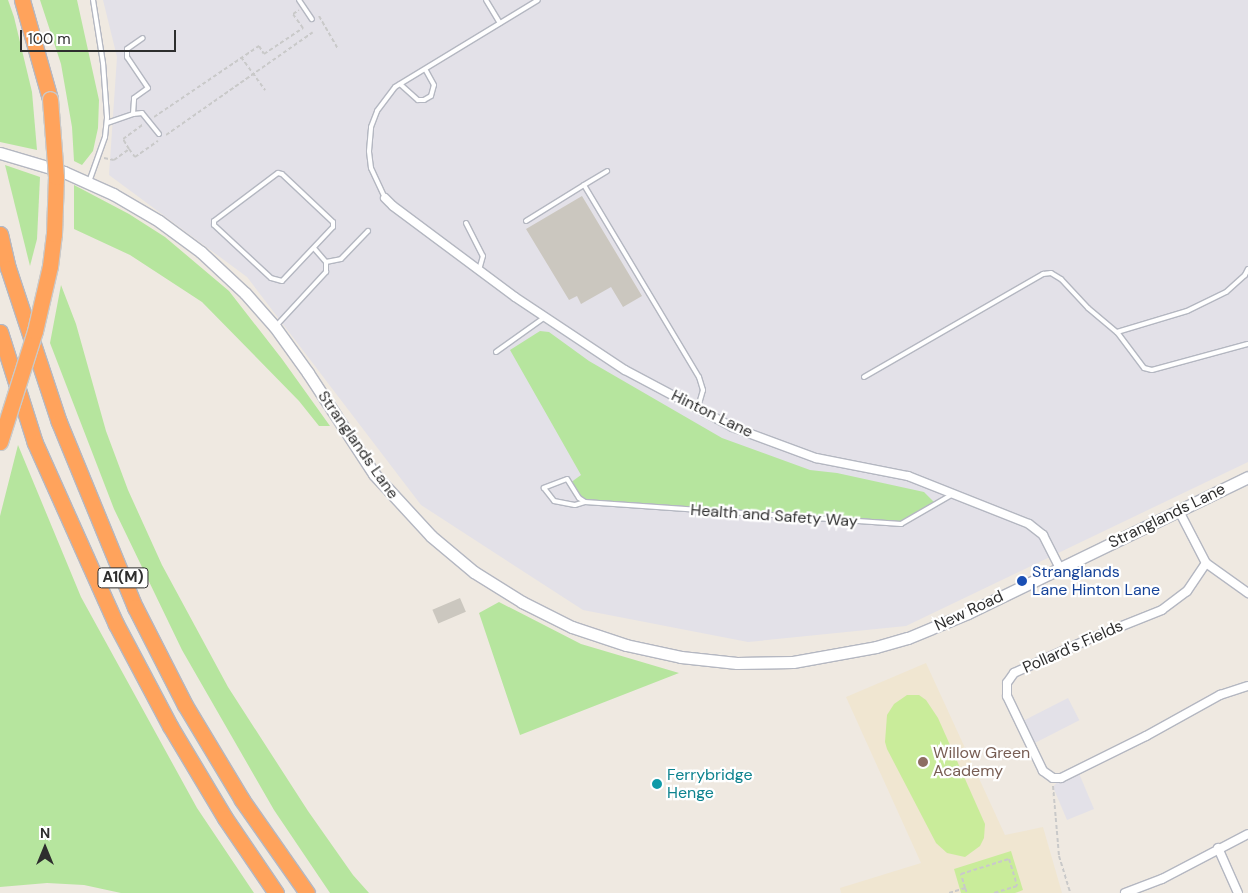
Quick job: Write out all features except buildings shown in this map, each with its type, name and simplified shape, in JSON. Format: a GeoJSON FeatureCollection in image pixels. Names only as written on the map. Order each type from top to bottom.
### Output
{"type":"FeatureCollection","features":[{"type":"Feature","properties":{"kind":"highway"},"geometry":{"type":"LineString","coordinates":[[0,442],[36,330],[50,266],[54,234],[56,177],[50,100],[22,0]]}},
{"type":"Feature","properties":{"kind":"highway","name":"A1(M)"},"geometry":{"type":"LineString","coordinates":[[0,234],[8,268],[58,422],[135,608],[199,728],[242,800],[307,893]]}},
{"type":"Feature","properties":{"kind":"highway","name":"A1(M)"},"geometry":{"type":"LineString","coordinates":[[0,332],[35,443],[116,624],[170,726],[225,818],[276,893]]}},
{"type":"Feature","properties":{"kind":"main road","name":"Stranglands Lane"},"geometry":{"type":"LineString","coordinates":[[0,153],[39,163],[89,182],[136,207],[181,236],[226,274],[275,327],[308,373],[359,453],[392,496],[430,536],[452,555],[482,577],[522,602],[572,627],[616,642],[653,652],[708,661],[793,662],[876,647]]}},
{"type":"Feature","properties":{"kind":"main road","name":"Stranglands Lane"},"geometry":{"type":"LineString","coordinates":[[1060,568],[1248,477]]}},
{"type":"Feature","properties":{"kind":"main road","name":"New Road"},"geometry":{"type":"LineString","coordinates":[[876,647],[939,626],[1060,568]]}},
{"type":"Feature","properties":{"kind":"street","name":"Hinton Lane"},"geometry":{"type":"LineString","coordinates":[[385,198],[393,206],[545,318],[625,370],[732,428],[816,458],[908,476],[1037,528],[1043,535],[1060,568]]}},
{"type":"Feature","properties":{"kind":"street"},"geometry":{"type":"LineString","coordinates":[[1179,511],[1206,563],[1248,593]]}},
{"type":"Feature","properties":{"kind":"street","name":"Pollard's Fields"},"geometry":{"type":"LineString","coordinates":[[1053,778],[1043,771],[1007,696],[1007,683],[1014,673],[1087,640],[1162,610],[1187,591],[1206,563]]}},
{"type":"Feature","properties":{"kind":"street"},"geometry":{"type":"LineString","coordinates":[[1053,778],[1062,778],[1078,771],[1220,695],[1248,686]]}},
{"type":"Feature","properties":{"kind":"street"},"geometry":{"type":"LineString","coordinates":[[1125,893],[1162,879],[1218,848],[1248,834]]}},
{"type":"Feature","properties":{"kind":"street"},"geometry":{"type":"LineString","coordinates":[[1218,848],[1238,893]]}},
{"type":"Feature","properties":{"kind":"lane"},"geometry":{"type":"LineString","coordinates":[[89,182],[99,157],[107,124],[103,63],[93,0]]}},
{"type":"Feature","properties":{"kind":"lane"},"geometry":{"type":"LineString","coordinates":[[299,0],[312,19]]}},
{"type":"Feature","properties":{"kind":"lane"},"geometry":{"type":"LineString","coordinates":[[486,0],[500,23]]}},
{"type":"Feature","properties":{"kind":"lane"},"geometry":{"type":"LineString","coordinates":[[385,198],[371,168],[369,151],[371,127],[388,95],[400,84],[538,0]]}},
{"type":"Feature","properties":{"kind":"lane"},"geometry":{"type":"LineString","coordinates":[[133,114],[134,98],[148,88],[127,57],[127,49],[143,38]]}},
{"type":"Feature","properties":{"kind":"lane"},"geometry":{"type":"LineString","coordinates":[[400,84],[418,100],[424,100],[431,96],[434,85],[425,69]]}},
{"type":"Feature","properties":{"kind":"lane"},"geometry":{"type":"LineString","coordinates":[[107,124],[133,114],[142,113],[159,134]]}},
{"type":"Feature","properties":{"kind":"lane"},"geometry":{"type":"LineString","coordinates":[[526,221],[607,171]]}},
{"type":"Feature","properties":{"kind":"lane"},"geometry":{"type":"LineString","coordinates":[[282,174],[333,222],[333,227],[314,248],[285,279],[277,281],[214,225],[214,222],[274,175],[282,174]]}},
{"type":"Feature","properties":{"kind":"lane"},"geometry":{"type":"LineString","coordinates":[[584,185],[699,377],[703,390],[698,408]]}},
{"type":"Feature","properties":{"kind":"lane"},"geometry":{"type":"LineString","coordinates":[[466,223],[483,256],[479,270]]}},
{"type":"Feature","properties":{"kind":"lane"},"geometry":{"type":"LineString","coordinates":[[326,262],[341,259],[368,231]]}},
{"type":"Feature","properties":{"kind":"lane"},"geometry":{"type":"LineString","coordinates":[[275,327],[326,272],[326,262],[314,248]]}},
{"type":"Feature","properties":{"kind":"lane"},"geometry":{"type":"LineString","coordinates":[[1117,332],[1195,307],[1226,292],[1245,275],[1248,269]]}},
{"type":"Feature","properties":{"kind":"lane"},"geometry":{"type":"LineString","coordinates":[[864,376],[1043,274],[1051,273],[1062,279],[1088,308],[1117,332],[1144,368],[1152,370],[1248,344]]}},
{"type":"Feature","properties":{"kind":"lane"},"geometry":{"type":"LineString","coordinates":[[496,352],[545,318]]}},
{"type":"Feature","properties":{"kind":"lane","name":"Health and Safety Way"},"geometry":{"type":"LineString","coordinates":[[585,502],[579,498],[567,478],[544,488],[558,503],[574,505],[585,502],[901,524],[954,493]]}},
{"type":"Feature","properties":{"kind":"path"},"geometry":{"type":"LineString","coordinates":[[304,6],[293,14],[303,28],[264,54],[259,46],[123,139],[135,157],[313,32]]}},
{"type":"Feature","properties":{"kind":"path"},"geometry":{"type":"LineString","coordinates":[[318,15],[338,48]]}},
{"type":"Feature","properties":{"kind":"path"},"geometry":{"type":"LineString","coordinates":[[241,58],[265,90]]}},
{"type":"Feature","properties":{"kind":"path"},"geometry":{"type":"LineString","coordinates":[[99,157],[114,160],[130,149]]}},
{"type":"Feature","properties":{"kind":"path"},"geometry":{"type":"LineString","coordinates":[[1053,778],[1059,856],[1070,893]]}},
{"type":"Feature","properties":{"kind":"path"},"geometry":{"type":"LineString","coordinates":[[967,893],[961,874],[1009,859],[1017,886],[994,893]]}},
{"type":"Feature","properties":{"kind":"path"},"geometry":{"type":"LineString","coordinates":[[949,893],[965,888]]}},
{"type":"Feature","properties":{"kind":"shaded area"},"geometry":{"type":"Polygon","coordinates":[[[103,0],[1248,0],[1248,462],[906,626],[748,642],[583,610],[421,505],[247,277],[109,175],[117,57],[103,0]]]}},
{"type":"Feature","properties":{"kind":"shaded area","name":"Willow Green Academy"},"geometry":{"type":"Polygon","coordinates":[[[926,663],[1005,835],[1043,827],[1062,893],[841,893],[840,888],[921,863],[846,697],[926,663]]]}},
{"type":"Feature","properties":{"kind":"shaded area"},"geometry":{"type":"Polygon","coordinates":[[[1068,698],[1079,720],[1030,745],[1019,723],[1068,698]]]}},
{"type":"Feature","properties":{"kind":"shaded area"},"geometry":{"type":"Polygon","coordinates":[[[1078,771],[1094,809],[1067,820],[1053,787],[1061,778],[1078,771]]]}},
{"type":"Feature","properties":{"kind":"green space"},"geometry":{"type":"Polygon","coordinates":[[[0,0],[8,0],[14,17],[32,92],[37,150],[0,142],[0,0]]]}},
{"type":"Feature","properties":{"kind":"green space"},"geometry":{"type":"Polygon","coordinates":[[[40,0],[77,0],[99,100],[98,128],[93,151],[82,165],[74,161],[72,127],[61,64],[40,0]]]}},
{"type":"Feature","properties":{"kind":"green space"},"geometry":{"type":"Polygon","coordinates":[[[5,165],[40,177],[37,239],[30,266],[5,165]]]}},
{"type":"Feature","properties":{"kind":"green space"},"geometry":{"type":"Polygon","coordinates":[[[74,185],[129,214],[165,237],[229,291],[282,359],[330,426],[319,426],[299,401],[202,302],[130,255],[74,229],[74,185]]]}},
{"type":"Feature","properties":{"kind":"green space"},"geometry":{"type":"Polygon","coordinates":[[[61,285],[76,324],[106,431],[128,490],[162,565],[228,687],[308,811],[353,875],[369,893],[330,893],[274,810],[182,650],[114,509],[50,343],[61,285]]]}},
{"type":"Feature","properties":{"kind":"green space"},"geometry":{"type":"Polygon","coordinates":[[[540,331],[549,332],[589,361],[722,438],[810,470],[837,473],[924,492],[935,503],[901,524],[585,502],[576,494],[570,483],[581,475],[510,350],[540,331]]]}},
{"type":"Feature","properties":{"kind":"green space"},"geometry":{"type":"Polygon","coordinates":[[[18,445],[81,597],[197,808],[254,893],[121,893],[84,885],[47,883],[0,887],[0,516],[18,445]]]}},
{"type":"Feature","properties":{"kind":"green space"},"geometry":{"type":"Polygon","coordinates":[[[499,602],[581,644],[679,673],[520,735],[479,613],[499,602]]]}},
{"type":"Feature","properties":{"kind":"green space"},"geometry":{"type":"Polygon","coordinates":[[[907,695],[919,695],[926,700],[938,718],[985,824],[984,838],[980,846],[965,857],[947,853],[936,843],[887,749],[885,742],[887,715],[894,704],[907,695]]]}},
{"type":"Feature","properties":{"kind":"green space"},"geometry":{"type":"Polygon","coordinates":[[[1011,851],[1023,890],[1015,893],[961,893],[954,869],[1011,851]]]}},
{"type":"Feature","properties":{"kind":"place","name":"Stranglands Lane Hinton Lane"},"geometry":{"type":"Point","coordinates":[1022,581]}},
{"type":"Feature","properties":{"kind":"place","name":"Willow Green Academy"},"geometry":{"type":"Point","coordinates":[923,762]}},
{"type":"Feature","properties":{"kind":"place","name":"Ferrybridge Henge"},"geometry":{"type":"Point","coordinates":[657,784]}}]}
